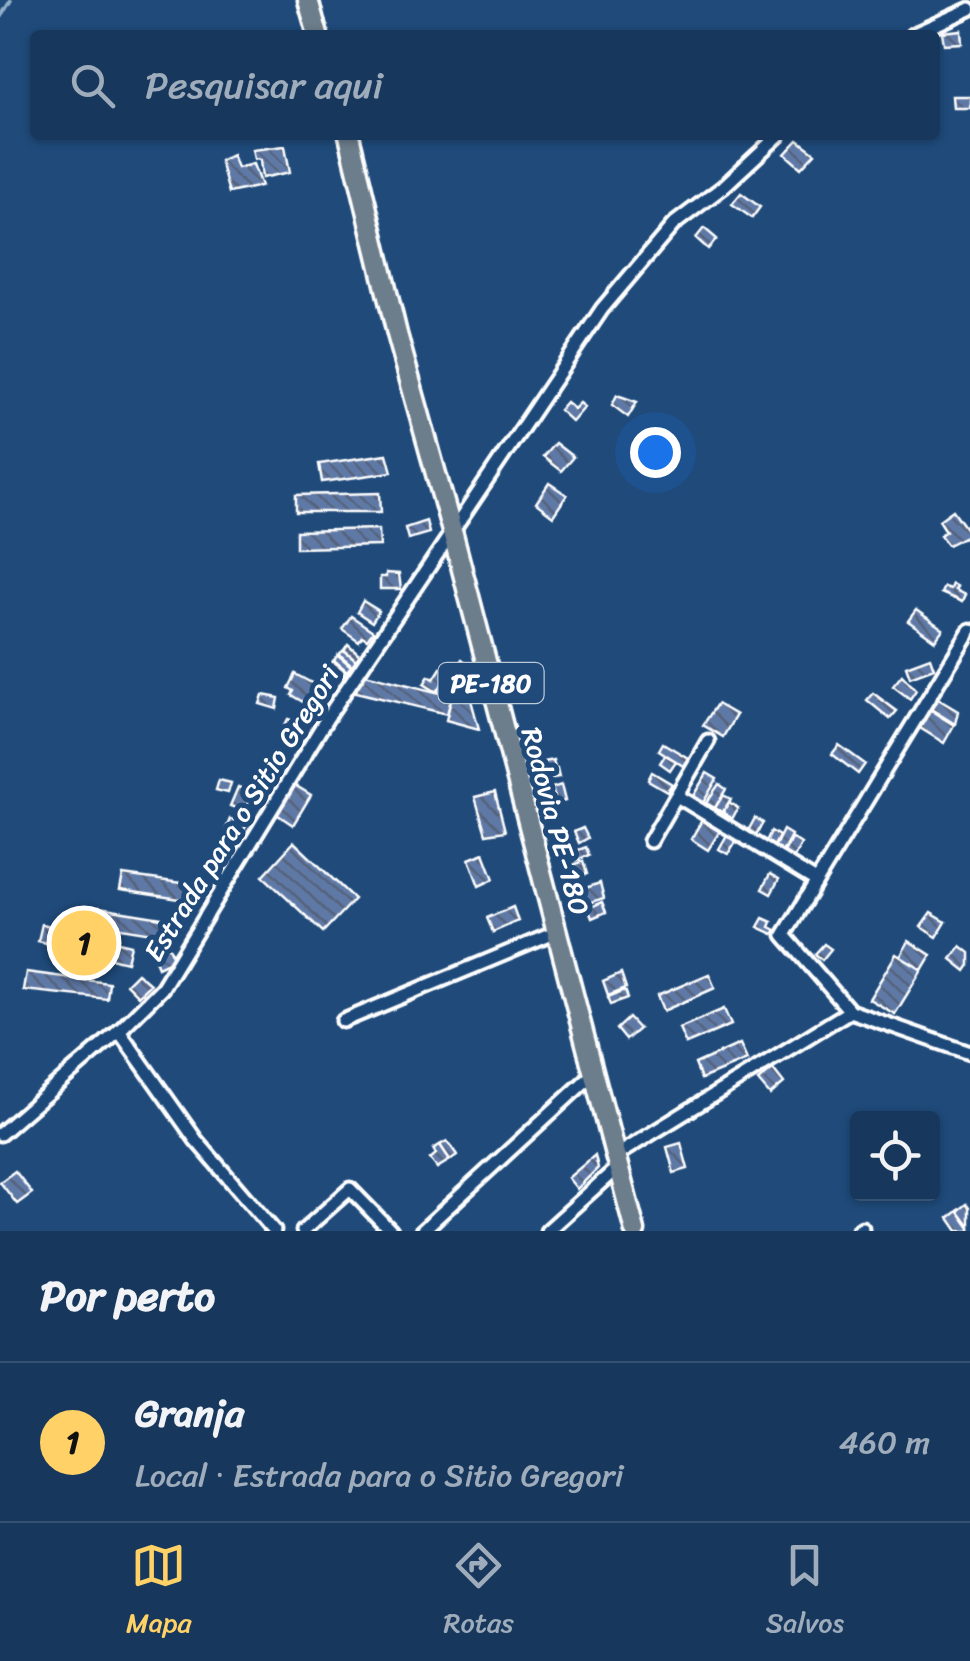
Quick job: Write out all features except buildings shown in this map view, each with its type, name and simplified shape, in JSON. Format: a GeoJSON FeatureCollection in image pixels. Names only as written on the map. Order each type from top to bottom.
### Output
{"type":"FeatureCollection","features":[{"type":"Feature","properties":{"kind":"main road"},"geometry":{"type":"LineString","coordinates":[[308,0],[317,30]]}},
{"type":"Feature","properties":{"kind":"main road","name":"Rodovia PE-180"},"geometry":{"type":"LineString","coordinates":[[350,140],[396,334],[453,535],[635,1231]]}},
{"type":"Feature","properties":{"kind":"street"},"geometry":{"type":"LineString","coordinates":[[923,30],[970,9]]}},
{"type":"Feature","properties":{"kind":"street","name":"Estrada para o Sitio Gregori"},"geometry":{"type":"LineString","coordinates":[[0,1134],[155,997],[178,966],[326,718],[602,309],[674,224],[774,140]]}},
{"type":"Feature","properties":{"kind":"street"},"geometry":{"type":"LineString","coordinates":[[970,630],[784,935],[850,1011],[970,1053]]}},
{"type":"Feature","properties":{"kind":"street"},"geometry":{"type":"LineString","coordinates":[[650,841],[708,742]]}},
{"type":"Feature","properties":{"kind":"street"},"geometry":{"type":"LineString","coordinates":[[678,796],[816,882]]}},
{"type":"Feature","properties":{"kind":"street"},"geometry":{"type":"LineString","coordinates":[[342,1020],[557,932]]}},
{"type":"Feature","properties":{"kind":"street"},"geometry":{"type":"LineString","coordinates":[[547,1231],[616,1162],[850,1011]]}},
{"type":"Feature","properties":{"kind":"street"},"geometry":{"type":"LineString","coordinates":[[118,1032],[196,1140],[274,1231]]}},
{"type":"Feature","properties":{"kind":"street"},"geometry":{"type":"LineString","coordinates":[[422,1231],[594,1073]]}},
{"type":"Feature","properties":{"kind":"street"},"geometry":{"type":"LineString","coordinates":[[303,1231],[350,1188],[391,1231]]}},
{"type":"Feature","properties":{"kind":"waterway"},"geometry":{"type":"LineString","coordinates":[[0,18],[11,0]]}},
{"type":"Feature","properties":{"kind":"place","name":"Granja"},"geometry":{"type":"Point","coordinates":[84,943]}}]}
